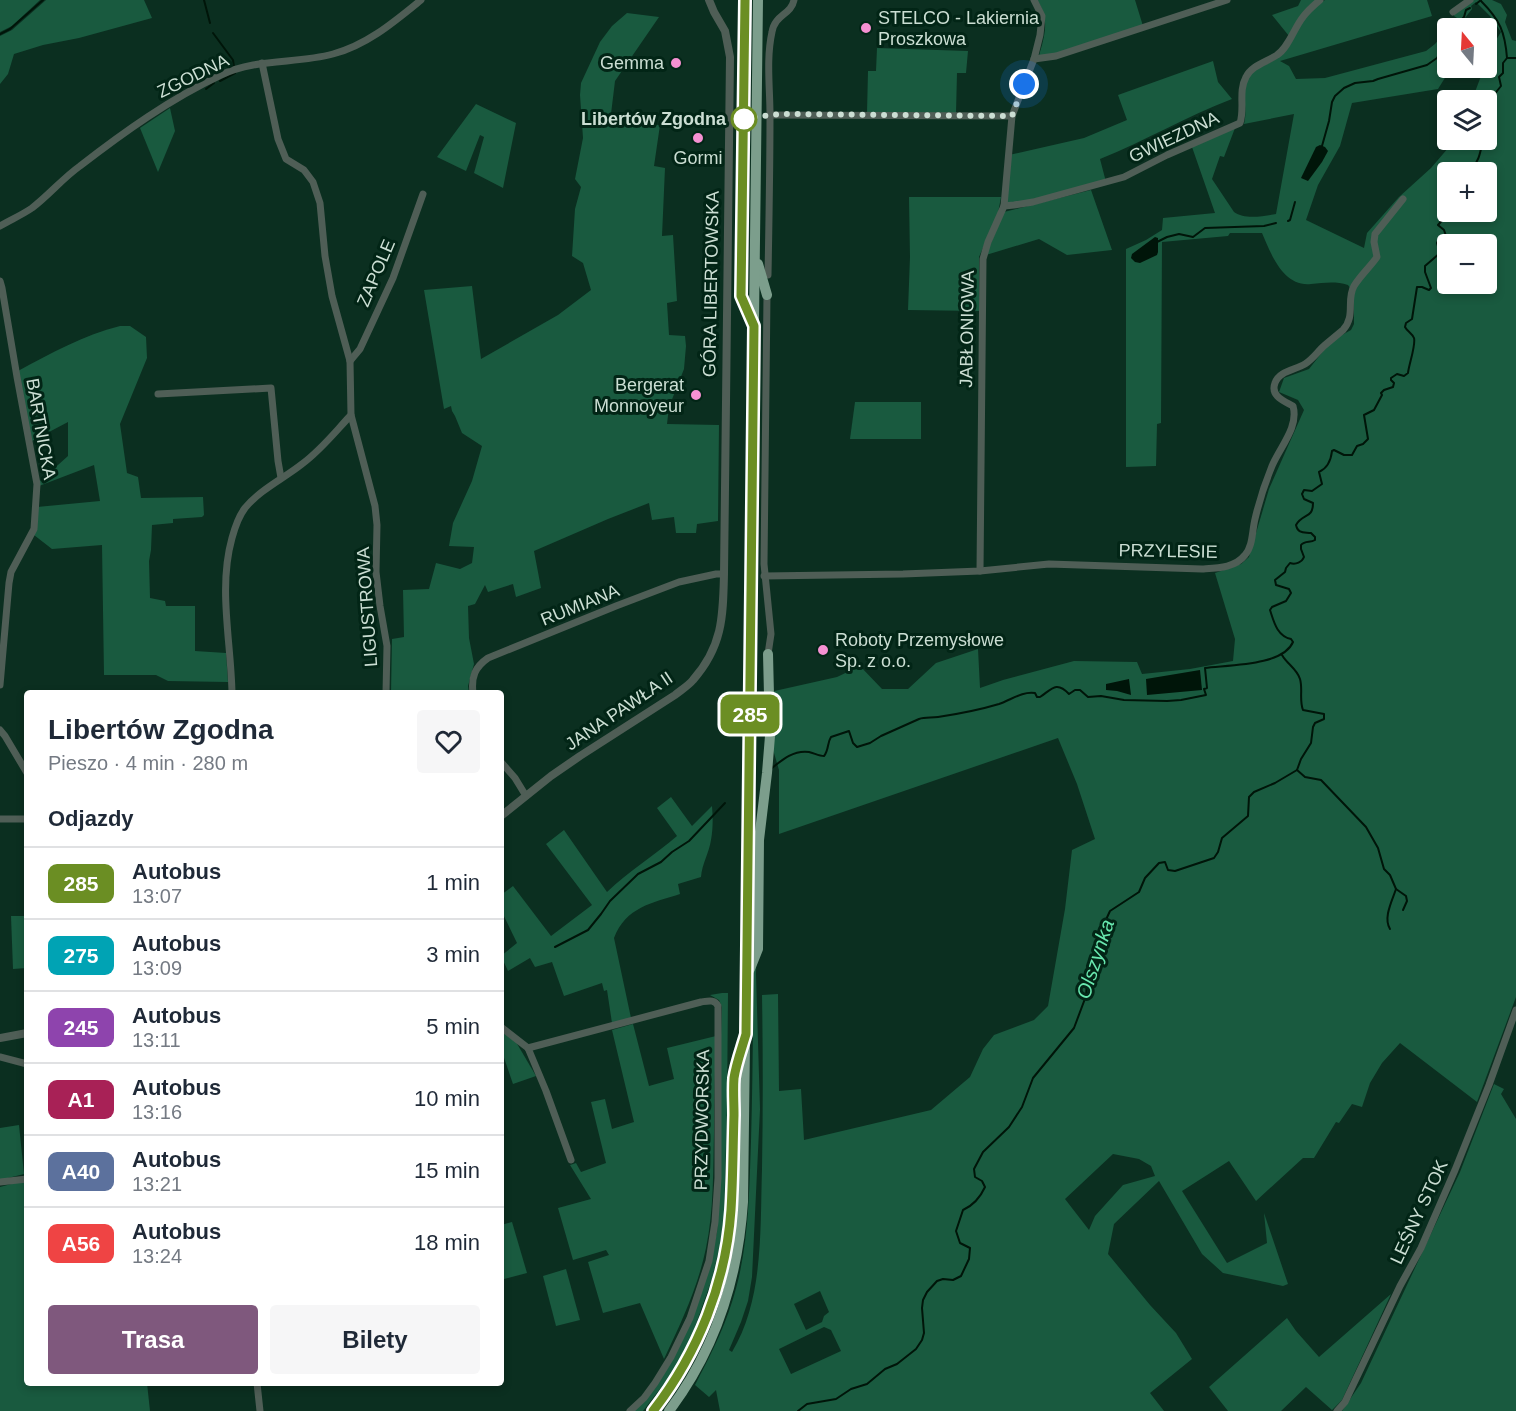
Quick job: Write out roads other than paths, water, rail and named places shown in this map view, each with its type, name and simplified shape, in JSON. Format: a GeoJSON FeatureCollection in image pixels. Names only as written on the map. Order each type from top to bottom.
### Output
{"type":"FeatureCollection","features":[{"type":"Feature","properties":{"kind":"highway","name":"GÓRA LIBERTOWSKA"},"geometry":{"type":"LineString","coordinates":[[745,0],[741,296],[754,326]]}},
{"type":"Feature","properties":{"kind":"highway","name":"GÓRA LIBERTOWSKA"},"geometry":{"type":"LineString","coordinates":[[669,1411],[693,1375],[712,1339],[735,1266],[742,1224],[758,0]]}},
{"type":"Feature","properties":{"kind":"highway"},"geometry":{"type":"LineString","coordinates":[[755,253],[767,295]]}},
{"type":"Feature","properties":{"kind":"highway"},"geometry":{"type":"LineString","coordinates":[[747,978],[758,949],[759,840],[768,773],[770,736],[768,654]]}},
{"type":"Feature","properties":{"kind":"highway","name":"GÓRA LIBERTOWSKA"},"geometry":{"type":"LineString","coordinates":[[653,1411],[681,1370],[699,1334],[721,1271],[731,1212],[734,1076],[746,1034]]}},
{"type":"Feature","properties":{"kind":"street","name":"ZGODNA"},"geometry":{"type":"LineString","coordinates":[[0,226],[30,209],[79,166],[133,127],[173,101],[224,73],[262,63],[330,55],[362,43],[386,28],[421,0]]}},
{"type":"Feature","properties":{"kind":"street","name":"GÓRA LIBERTOWSKA"},"geometry":{"type":"LineString","coordinates":[[709,0],[725,31],[730,57],[724,574]]}},
{"type":"Feature","properties":{"kind":"street"},"geometry":{"type":"LineString","coordinates":[[768,275],[771,33],[776,21],[792,8],[794,0]]}},
{"type":"Feature","properties":{"kind":"street","name":"JABŁONIOWA"},"geometry":{"type":"LineString","coordinates":[[980,571],[983,259],[1004,206],[1012,116],[1034,59],[1042,25],[1042,16],[1034,0]]}},
{"type":"Feature","properties":{"kind":"street"},"geometry":{"type":"LineString","coordinates":[[1034,59],[1056,57],[1227,0]]}},
{"type":"Feature","properties":{"kind":"street","name":"GWIEZDNA"},"geometry":{"type":"LineString","coordinates":[[1004,206],[1033,202],[1124,177],[1240,123],[1243,108],[1242,87],[1246,77],[1250,71],[1278,55],[1302,17],[1320,0]]}},
{"type":"Feature","properties":{"kind":"street"},"geometry":{"type":"LineString","coordinates":[[1453,12],[1470,0]]}},
{"type":"Feature","properties":{"kind":"street","name":"LIGUSTROWA"},"geometry":{"type":"LineString","coordinates":[[262,63],[278,139],[286,159],[304,170],[314,182],[320,203],[332,297],[350,361],[351,415],[375,506],[376,572],[387,646],[386,690]]}},
{"type":"Feature","properties":{"kind":"street"},"geometry":{"type":"LineString","coordinates":[[770,115],[1012,116]]}},
{"type":"Feature","properties":{"kind":"street","name":"ZAPOLE"},"geometry":{"type":"LineString","coordinates":[[350,361],[360,349],[393,278],[423,194]]}},
{"type":"Feature","properties":{"kind":"street","name":"PRZYLESIE"},"geometry":{"type":"LineString","coordinates":[[764,576],[895,575],[980,571],[1049,564],[1202,569],[1226,567],[1239,560],[1246,555],[1250,546],[1255,518],[1272,465],[1293,424],[1295,414],[1293,406],[1277,397],[1274,386],[1276,380],[1305,363],[1349,322],[1351,294],[1354,286],[1377,257],[1375,234],[1403,199]]}},
{"type":"Feature","properties":{"kind":"street","name":"BARTNICKA"},"geometry":{"type":"LineString","coordinates":[[0,281],[37,484],[34,529],[11,572],[0,685]]}},
{"type":"Feature","properties":{"kind":"street"},"geometry":{"type":"LineString","coordinates":[[767,295],[764,576],[771,634],[768,654]]}},
{"type":"Feature","properties":{"kind":"street"},"geometry":{"type":"LineString","coordinates":[[158,394],[272,388],[281,478]]}},
{"type":"Feature","properties":{"kind":"street"},"geometry":{"type":"LineString","coordinates":[[232,690],[225,574],[238,518],[243,510],[268,486],[303,463],[328,442],[351,415]]}},
{"type":"Feature","properties":{"kind":"street","name":"RUMIANA"},"geometry":{"type":"LineString","coordinates":[[473,690],[474,674],[480,664],[488,658],[679,582],[724,574]]}},
{"type":"Feature","properties":{"kind":"street","name":"JANA PAWŁA II"},"geometry":{"type":"LineString","coordinates":[[504,814],[580,756],[693,681],[709,659],[720,632],[724,574]]}},
{"type":"Feature","properties":{"kind":"street"},"geometry":{"type":"LineString","coordinates":[[0,730],[24,768]]}},
{"type":"Feature","properties":{"kind":"street"},"geometry":{"type":"LineString","coordinates":[[504,765],[526,796]]}},
{"type":"Feature","properties":{"kind":"street"},"geometry":{"type":"LineString","coordinates":[[0,819],[24,819]]}},
{"type":"Feature","properties":{"kind":"street","name":"PRZYDWORSKA"},"geometry":{"type":"LineString","coordinates":[[528,1048],[701,1002],[713,1001],[718,1006],[718,1179],[716,1222],[709,1261],[690,1318],[671,1357],[644,1398],[630,1411]]}},
{"type":"Feature","properties":{"kind":"street","name":"LEŚNY STOK"},"geometry":{"type":"LineString","coordinates":[[1337,1411],[1345,1402],[1400,1286],[1421,1248],[1489,1085],[1516,1010]]}},
{"type":"Feature","properties":{"kind":"street"},"geometry":{"type":"LineString","coordinates":[[504,1029],[528,1048],[571,1160]]}},
{"type":"Feature","properties":{"kind":"street"},"geometry":{"type":"LineString","coordinates":[[0,1038],[24,1034]]}},
{"type":"Feature","properties":{"kind":"street"},"geometry":{"type":"LineString","coordinates":[[0,1058],[24,1063]]}},
{"type":"Feature","properties":{"kind":"street"},"geometry":{"type":"LineString","coordinates":[[0,1182],[24,1179]]}},
{"type":"Feature","properties":{"kind":"street"},"geometry":{"type":"LineString","coordinates":[[257,1386],[261,1411]]}},
{"type":"Feature","properties":{"kind":"waterway"},"geometry":{"type":"LineString","coordinates":[[0,34],[10,29],[43,0]]}},
{"type":"Feature","properties":{"kind":"waterway"},"geometry":{"type":"LineString","coordinates":[[204,0],[210,23]]}},
{"type":"Feature","properties":{"kind":"waterway","name":"Olszynka"},"geometry":{"type":"LineString","coordinates":[[1476,4],[1481,0]]}},
{"type":"Feature","properties":{"kind":"waterway","name":"Olszynka"},"geometry":{"type":"LineString","coordinates":[[1481,1],[1493,14],[1505,41],[1507,58],[1503,63],[1503,73],[1499,77],[1501,86],[1497,91]]}},
{"type":"Feature","properties":{"kind":"waterway"},"geometry":{"type":"LineString","coordinates":[[1463,18],[1466,10],[1470,8]]}},
{"type":"Feature","properties":{"kind":"waterway"},"geometry":{"type":"LineString","coordinates":[[213,33],[233,60],[234,67]]}},
{"type":"Feature","properties":{"kind":"waterway"},"geometry":{"type":"LineString","coordinates":[[1322,146],[1332,102],[1344,88],[1355,83],[1373,81],[1427,65],[1437,58]]}},
{"type":"Feature","properties":{"kind":"waterway"},"geometry":{"type":"LineString","coordinates":[[1507,58],[1516,58]]}},
{"type":"Feature","properties":{"kind":"waterway"},"geometry":{"type":"LineString","coordinates":[[220,81],[235,73]]}},
{"type":"Feature","properties":{"kind":"waterway"},"geometry":{"type":"LineString","coordinates":[[206,89],[214,83]]}},
{"type":"Feature","properties":{"kind":"waterway","name":"Olszynka"},"geometry":{"type":"LineString","coordinates":[[1476,162],[1481,150]]}},
{"type":"Feature","properties":{"kind":"waterway"},"geometry":{"type":"LineString","coordinates":[[1288,221],[1295,202]]}},
{"type":"Feature","properties":{"kind":"waterway","name":"Olszynka"},"geometry":{"type":"LineString","coordinates":[[772,768],[798,752],[824,756],[831,737],[849,731],[857,747],[919,719],[984,708],[1026,693],[1035,693],[1037,697],[1040,697],[1057,687],[1069,694],[1080,690],[1088,697],[1101,696],[1124,700],[1167,701],[1206,695],[1205,668],[1254,663],[1278,656],[1287,650],[1293,642],[1279,632],[1270,610],[1286,601],[1291,593],[1289,589],[1276,585],[1275,580],[1285,572],[1290,563],[1297,563],[1303,559],[1301,545],[1315,540],[1311,533],[1300,531],[1296,525],[1313,508],[1313,503],[1304,499],[1302,494],[1304,490],[1312,491],[1322,484],[1319,472],[1325,468],[1332,451],[1352,455],[1357,446],[1368,439],[1364,415],[1374,410],[1384,390],[1393,387],[1394,383],[1391,378],[1397,374],[1404,376],[1408,373],[1414,341],[1413,336],[1405,327],[1406,323],[1412,319],[1417,287],[1429,290],[1431,288],[1425,266],[1440,253],[1437,243],[1439,239],[1446,236],[1444,230],[1438,225],[1441,222]]}},
{"type":"Feature","properties":{"kind":"waterway"},"geometry":{"type":"LineString","coordinates":[[1157,242],[1179,234],[1193,237],[1205,228],[1264,226],[1276,223]]}},
{"type":"Feature","properties":{"kind":"waterway","name":"Olszynka"},"geometry":{"type":"LineString","coordinates":[[798,1411],[807,1404],[836,1399],[851,1389],[867,1384],[916,1349],[922,1340],[924,1333],[922,1308],[927,1292],[937,1281],[953,1280],[961,1276],[969,1259],[970,1248],[960,1243],[956,1231],[963,1210],[976,1201],[985,1187],[982,1181],[975,1177],[974,1169],[983,1152],[1009,1127],[1022,1107],[1033,1078],[1074,1028],[1086,996],[1087,982],[1110,911],[1139,892],[1145,878],[1159,863],[1165,862],[1168,870],[1175,871],[1214,858],[1222,838],[1248,816],[1249,797],[1254,792],[1297,770],[1311,743],[1313,727],[1315,723],[1324,719],[1324,714],[1303,710],[1300,679],[1282,655]]}},
{"type":"Feature","properties":{"kind":"waterway"},"geometry":{"type":"LineString","coordinates":[[1297,770],[1305,777],[1321,780],[1366,827],[1378,848],[1384,869],[1390,875],[1396,889],[1406,896],[1407,901],[1403,910]]}},
{"type":"Feature","properties":{"kind":"waterway"},"geometry":{"type":"LineString","coordinates":[[555,947],[588,930],[610,901],[638,874],[661,862],[689,841],[725,803]]}},
{"type":"Feature","properties":{"kind":"waterway"},"geometry":{"type":"LineString","coordinates":[[1390,929],[1387,920],[1396,889]]}},
{"type":"Feature","properties":{"kind":"place","name":"STELCO - Lakiernia Proszkowa"},"geometry":{"type":"Point","coordinates":[866,28]}},
{"type":"Feature","properties":{"kind":"place","name":"Gemma"},"geometry":{"type":"Point","coordinates":[676,63]}},
{"type":"Feature","properties":{"kind":"place","name":"Libertów Zgodna"},"geometry":{"type":"Point","coordinates":[744,119]}},
{"type":"Feature","properties":{"kind":"place","name":"Gormi"},"geometry":{"type":"Point","coordinates":[698,138]}},
{"type":"Feature","properties":{"kind":"place","name":"Bergerat Monnoyeur"},"geometry":{"type":"Point","coordinates":[696,395]}},
{"type":"Feature","properties":{"kind":"place","name":"Roboty Przemysłowe Sp. z o.o."},"geometry":{"type":"Point","coordinates":[823,650]}}]}
